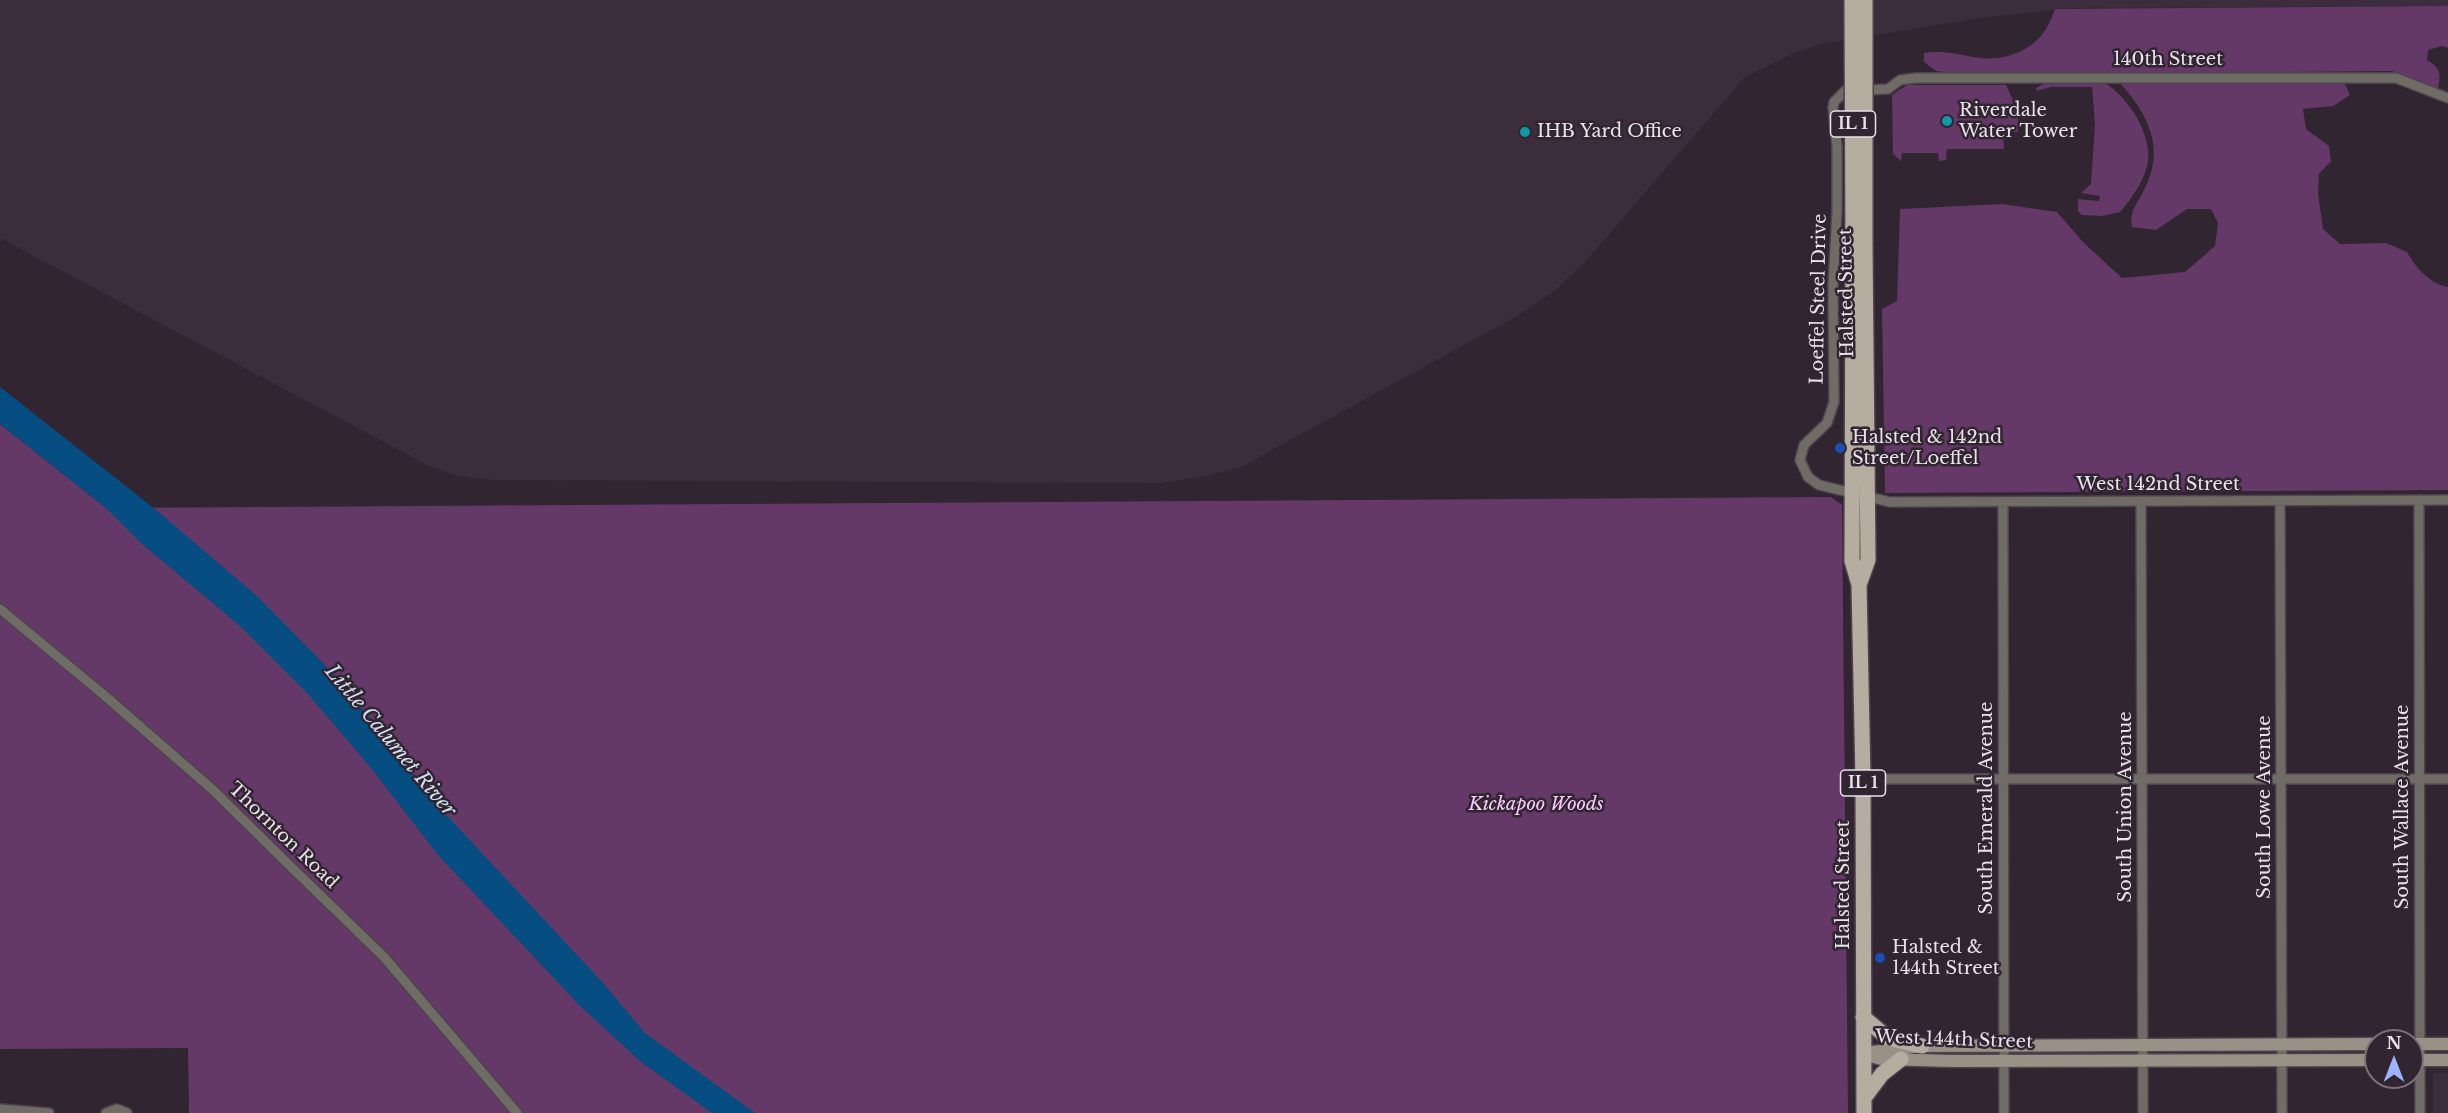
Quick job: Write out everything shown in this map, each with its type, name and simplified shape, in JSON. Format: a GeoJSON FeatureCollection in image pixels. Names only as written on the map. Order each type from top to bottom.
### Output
{"type":"FeatureCollection","features":[{"type":"Feature","properties":{"kind":"main road","name":"Halsted Street"},"geometry":{"type":"LineString","coordinates":[[1852,0],[1868,498],[1868,560],[1859,585]]}},
{"type":"Feature","properties":{"kind":"main road","name":"Halsted Street"},"geometry":{"type":"LineString","coordinates":[[1864,1106],[1863,779],[1859,585],[1852,561],[1852,494],[1865,0]]}},
{"type":"Feature","properties":{"kind":"main road"},"geometry":{"type":"LineString","coordinates":[[1863,1017],[1888,1038],[1922,1046]]}},
{"type":"Feature","properties":{"kind":"main road"},"geometry":{"type":"LineString","coordinates":[[1864,1106],[1882,1074],[1902,1059]]}},
{"type":"Feature","properties":{"kind":"street","name":"140th Street"},"geometry":{"type":"LineString","coordinates":[[1888,89],[1900,80],[1916,78],[2396,78],[2448,98]]}},
{"type":"Feature","properties":{"kind":"street","name":"Loeffel Steel Drive"},"geometry":{"type":"LineString","coordinates":[[1868,498],[1819,486],[1808,477],[1803,469],[1801,452],[1827,423],[1834,402],[1833,285],[1838,201],[1834,102],[1845,91],[1888,89]]}},
{"type":"Feature","properties":{"kind":"street","name":"West 142nd Street"},"geometry":{"type":"LineString","coordinates":[[1868,498],[1890,502],[2448,500]]}},
{"type":"Feature","properties":{"kind":"street","name":"South Wallace Avenue"},"geometry":{"type":"LineString","coordinates":[[2416,1029],[2420,779],[2419,500]]}},
{"type":"Feature","properties":{"kind":"street","name":"South Union Avenue"},"geometry":{"type":"LineString","coordinates":[[2141,501],[2143,1113]]}},
{"type":"Feature","properties":{"kind":"street","name":"South Lowe Avenue"},"geometry":{"type":"LineString","coordinates":[[2280,501],[2282,1113]]}},
{"type":"Feature","properties":{"kind":"street","name":"South Emerald Avenue"},"geometry":{"type":"LineString","coordinates":[[2002,502],[2004,1113]]}},
{"type":"Feature","properties":{"kind":"street","name":"Thornton Road"},"geometry":{"type":"LineString","coordinates":[[0,609],[113,702],[213,790],[384,957],[517,1113]]}},
{"type":"Feature","properties":{"kind":"street"},"geometry":{"type":"LineString","coordinates":[[1863,779],[2448,779]]}},
{"type":"Feature","properties":{"kind":"street","name":"West 144th Street"},"geometry":{"type":"LineString","coordinates":[[1863,1054],[1881,1049],[1922,1046],[2364,1044]]}},
{"type":"Feature","properties":{"kind":"street"},"geometry":{"type":"LineString","coordinates":[[2424,1044],[2448,1044]]}},
{"type":"Feature","properties":{"kind":"street","name":"West 144th Street"},"geometry":{"type":"LineString","coordinates":[[1863,1054],[1881,1059],[2004,1062],[2364,1060]]}},
{"type":"Feature","properties":{"kind":"street"},"geometry":{"type":"LineString","coordinates":[[2424,1060],[2448,1060]]}},
{"type":"Feature","properties":{"kind":"street","name":"South Wallace Avenue"},"geometry":{"type":"LineString","coordinates":[[2418,1089],[2420,1113]]}},
{"type":"Feature","properties":{"kind":"street"},"geometry":{"type":"LineString","coordinates":[[0,1109],[49,1113]]}},
{"type":"Feature","properties":{"kind":"street"},"geometry":{"type":"LineString","coordinates":[[106,1113],[117,1110],[127,1113]]}},
{"type":"Feature","properties":{"kind":"shaded area"},"geometry":{"type":"Polygon","coordinates":[[[0,0],[2448,0],[2448,6],[2071,8],[1987,17],[1826,43],[1796,52],[1745,77],[1585,262],[1553,292],[1517,316],[1241,467],[1207,476],[1160,483],[494,480],[457,476],[431,467],[0,238],[0,0]]]}},
{"type":"Feature","properties":{"kind":"shaded area"},"geometry":{"type":"Polygon","coordinates":[[[2433,1073],[2448,1073],[2448,1113],[2433,1113],[2433,1073]]]}},
{"type":"Feature","properties":{"kind":"green space"},"geometry":{"type":"Polygon","coordinates":[[[2448,6],[2448,48],[2442,46],[2428,50],[2427,60],[2439,72],[2438,89],[2392,71],[1972,75],[1936,71],[1924,62],[1924,53],[1938,52],[1997,58],[2025,49],[2040,37],[2055,9],[2448,6]]]}},
{"type":"Feature","properties":{"kind":"green space"},"geometry":{"type":"Polygon","coordinates":[[[2103,82],[2122,97],[2137,118],[2147,143],[2147,167],[2136,191],[2120,212],[2102,216],[2082,215],[2078,211],[2078,199],[2099,201],[2100,196],[2081,193],[2091,184],[2095,124],[2092,87],[2051,87],[2037,91],[2036,88],[2045,83],[2103,82]]]}},
{"type":"Feature","properties":{"kind":"green space"},"geometry":{"type":"Polygon","coordinates":[[[2119,82],[2345,84],[2350,95],[2333,106],[2303,109],[2306,129],[2329,146],[2331,161],[2319,174],[2318,193],[2323,229],[2340,244],[2386,243],[2407,252],[2424,274],[2448,287],[2448,490],[1885,493],[1882,309],[1897,301],[1900,209],[2002,204],[2057,212],[2083,242],[2122,278],[2185,272],[2215,246],[2218,223],[2211,209],[2187,209],[2156,230],[2132,227],[2133,212],[2150,175],[2153,146],[2151,132],[2145,119],[2119,82]]]}},
{"type":"Feature","properties":{"kind":"green space"},"geometry":{"type":"Polygon","coordinates":[[[1907,85],[2006,85],[2018,111],[2018,132],[2003,132],[2004,149],[1947,149],[1946,160],[1939,161],[1938,153],[1902,153],[1901,161],[1893,154],[1892,95],[1907,85]]]}},
{"type":"Feature","properties":{"kind":"green space","name":"Kickapoo Woods"},"geometry":{"type":"Polygon","coordinates":[[[0,424],[106,508],[1831,497],[1842,505],[1848,1113],[189,1113],[188,1048],[0,1049],[0,424]]]}},
{"type":"Feature","properties":{"kind":"water"},"geometry":{"type":"Polygon","coordinates":[[[0,387],[155,509],[257,596],[324,664],[376,725],[437,805],[604,984],[645,1033],[755,1113],[712,1113],[641,1062],[580,1006],[438,855],[371,768],[308,694],[240,626],[142,544],[106,508],[0,424],[0,387]]]}},
{"type":"Feature","properties":{"kind":"place","name":"Riverdale Water Tower"},"geometry":{"type":"Point","coordinates":[1947,121]}},
{"type":"Feature","properties":{"kind":"place","name":"IHB Yard Office"},"geometry":{"type":"Point","coordinates":[1525,132]}},
{"type":"Feature","properties":{"kind":"place","name":"Halsted & 142nd Street/Loeffel"},"geometry":{"type":"Point","coordinates":[1840,448]}},
{"type":"Feature","properties":{"kind":"place","name":"Halsted & 144th Street"},"geometry":{"type":"Point","coordinates":[1880,958]}},
{"type":"Feature","properties":{"kind":"water label","name":"Little Calumet River"},"geometry":{"type":"Point","coordinates":[390,741]}}]}
